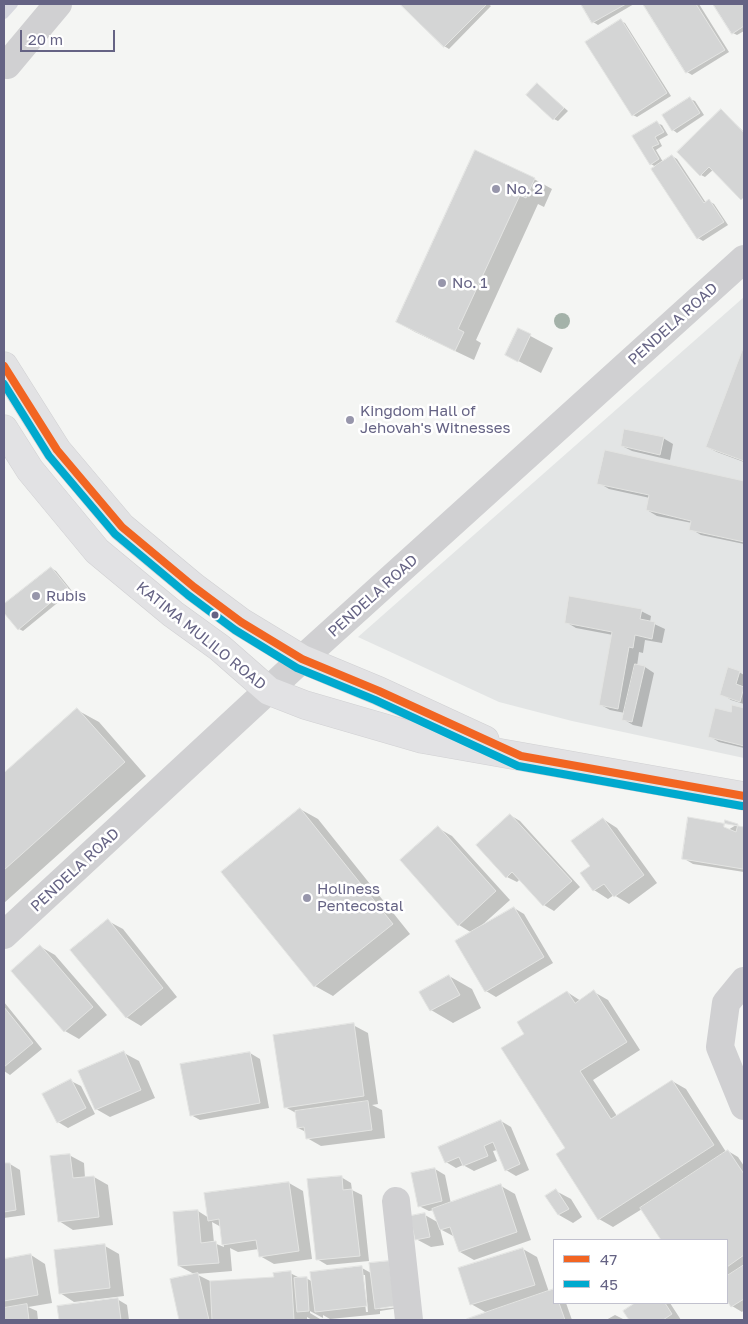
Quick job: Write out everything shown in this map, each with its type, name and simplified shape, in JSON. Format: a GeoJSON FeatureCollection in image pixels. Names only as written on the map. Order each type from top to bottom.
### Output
{"type":"FeatureCollection","features":[{"type":"Feature","properties":{"kind":"main road","name":"KATIMA MULILO ROAD"},"geometry":{"type":"LineString","coordinates":[[4,366],[57,450],[122,527],[194,587],[241,622],[302,659],[379,691],[521,756]]}},
{"type":"Feature","properties":{"kind":"main road","name":"KATIMA MULILO ROAD"},"geometry":{"type":"LineString","coordinates":[[4,429],[30,470],[97,551],[173,614],[220,648],[269,690],[305,705],[422,739],[744,796]]}},
{"type":"Feature","properties":{"kind":"street"},"geometry":{"type":"LineString","coordinates":[[7,65],[58,4]]}},
{"type":"Feature","properties":{"kind":"street","name":"PENDELA ROAD"},"geometry":{"type":"LineString","coordinates":[[4,935],[302,659],[744,259]]}},
{"type":"Feature","properties":{"kind":"street"},"geometry":{"type":"LineString","coordinates":[[744,981],[726,1003],[720,1047],[744,1106]]}},
{"type":"Feature","properties":{"kind":"street"},"geometry":{"type":"LineString","coordinates":[[396,1201],[409,1320]]}},
{"type":"Feature","properties":{"kind":"shaded area"},"geometry":{"type":"Polygon","coordinates":[[[744,297],[744,758],[572,721],[499,702],[358,637],[744,297]]]}},
{"type":"Feature","properties":{"kind":"building"},"geometry":{"type":"Polygon","coordinates":[[[400,4],[487,4],[444,47],[400,4]]]}},
{"type":"Feature","properties":{"kind":"building"},"geometry":{"type":"Polygon","coordinates":[[[581,4],[626,4],[592,23],[581,4]]]}},
{"type":"Feature","properties":{"kind":"building"},"geometry":{"type":"Polygon","coordinates":[[[643,4],[696,4],[725,50],[686,73],[643,4]]]}},
{"type":"Feature","properties":{"kind":"building"},"geometry":{"type":"Polygon","coordinates":[[[713,4],[744,4],[744,26],[732,34],[713,4]]]}},
{"type":"Feature","properties":{"kind":"building"},"geometry":{"type":"Polygon","coordinates":[[[621,19],[667,93],[632,116],[585,42],[621,19]]]}},
{"type":"Feature","properties":{"kind":"building"},"geometry":{"type":"Polygon","coordinates":[[[537,83],[564,108],[553,120],[526,95],[537,83]]]}},
{"type":"Feature","properties":{"kind":"building"},"geometry":{"type":"Polygon","coordinates":[[[690,97],[700,113],[672,131],[662,115],[690,97]]]}},
{"type":"Feature","properties":{"kind":"building"},"geometry":{"type":"Polygon","coordinates":[[[721,109],[744,133],[744,197],[741,200],[709,167],[700,176],[677,152],[721,109]]]}},
{"type":"Feature","properties":{"kind":"building"},"geometry":{"type":"Polygon","coordinates":[[[657,121],[664,132],[655,137],[659,144],[652,147],[659,159],[650,165],[632,136],[657,121]]]}},
{"type":"Feature","properties":{"kind":"building"},"geometry":{"type":"Polygon","coordinates":[[[475,150],[535,178],[526,198],[520,195],[458,329],[464,332],[455,351],[396,322],[475,150]]]}},
{"type":"Feature","properties":{"kind":"building"},"geometry":{"type":"Polygon","coordinates":[[[672,155],[704,203],[709,199],[724,222],[697,239],[651,169],[672,155]]]}},
{"type":"Feature","properties":{"kind":"building"},"geometry":{"type":"Polygon","coordinates":[[[518,328],[531,334],[518,362],[505,355],[518,328]]]}},
{"type":"Feature","properties":{"kind":"building"},"geometry":{"type":"Polygon","coordinates":[[[744,346],[744,461],[706,447],[744,346]]]}},
{"type":"Feature","properties":{"kind":"building"},"geometry":{"type":"Polygon","coordinates":[[[624,429],[664,437],[660,455],[621,446],[624,429]]]}},
{"type":"Feature","properties":{"kind":"building"},"geometry":{"type":"Polygon","coordinates":[[[605,450],[744,481],[744,542],[689,530],[691,521],[646,510],[649,495],[597,484],[605,450]]]}},
{"type":"Feature","properties":{"kind":"building","name":"Rubis"},"geometry":{"type":"Polygon","coordinates":[[[51,567],[68,588],[18,630],[4,613],[4,604],[51,567]]]}},
{"type":"Feature","properties":{"kind":"building"},"geometry":{"type":"Polygon","coordinates":[[[569,596],[642,609],[640,619],[655,622],[652,639],[635,635],[633,648],[629,647],[618,709],[599,705],[612,632],[565,623],[569,596]]]}},
{"type":"Feature","properties":{"kind":"building"},"geometry":{"type":"Polygon","coordinates":[[[635,664],[645,666],[632,722],[622,720],[635,664]]]}},
{"type":"Feature","properties":{"kind":"building"},"geometry":{"type":"Polygon","coordinates":[[[728,667],[740,671],[736,684],[744,687],[740,702],[720,695],[728,667]]]}},
{"type":"Feature","properties":{"kind":"building"},"geometry":{"type":"Polygon","coordinates":[[[732,705],[744,708],[744,746],[708,737],[715,708],[731,712],[732,705]]]}},
{"type":"Feature","properties":{"kind":"building"},"geometry":{"type":"Polygon","coordinates":[[[77,708],[125,762],[4,870],[4,773],[77,708]]]}},
{"type":"Feature","properties":{"kind":"building","name":"Holiness Pentecostal"},"geometry":{"type":"Polygon","coordinates":[[[300,808],[393,924],[314,987],[221,872],[300,808]]]}},
{"type":"Feature","properties":{"kind":"building"},"geometry":{"type":"Polygon","coordinates":[[[510,814],[572,881],[543,906],[512,872],[506,878],[476,845],[510,814]]]}},
{"type":"Feature","properties":{"kind":"building"},"geometry":{"type":"Polygon","coordinates":[[[688,817],[744,827],[743,869],[682,859],[688,817]]]}},
{"type":"Feature","properties":{"kind":"building"},"geometry":{"type":"Polygon","coordinates":[[[603,818],[644,875],[614,897],[604,884],[593,891],[580,873],[590,866],[571,841],[603,818]]]}},
{"type":"Feature","properties":{"kind":"building"},"geometry":{"type":"Polygon","coordinates":[[[725,820],[738,824],[736,832],[724,827],[725,820]]]}},
{"type":"Feature","properties":{"kind":"building"},"geometry":{"type":"Polygon","coordinates":[[[438,826],[496,891],[458,926],[400,860],[438,826]]]}},
{"type":"Feature","properties":{"kind":"building"},"geometry":{"type":"Polygon","coordinates":[[[514,907],[544,957],[485,992],[455,941],[514,907]]]}},
{"type":"Feature","properties":{"kind":"building"},"geometry":{"type":"Polygon","coordinates":[[[108,919],[163,988],[126,1018],[70,950],[108,919]]]}},
{"type":"Feature","properties":{"kind":"building"},"geometry":{"type":"Polygon","coordinates":[[[40,945],[93,1007],[64,1032],[11,971],[40,945]]]}},
{"type":"Feature","properties":{"kind":"building"},"geometry":{"type":"Polygon","coordinates":[[[449,975],[460,995],[430,1011],[419,992],[449,975]]]}},
{"type":"Feature","properties":{"kind":"building"},"geometry":{"type":"Polygon","coordinates":[[[594,990],[627,1042],[580,1071],[611,1119],[672,1080],[714,1145],[598,1220],[556,1154],[565,1148],[501,1048],[524,1034],[517,1022],[567,991],[575,1003],[594,990]]]}},
{"type":"Feature","properties":{"kind":"building"},"geometry":{"type":"Polygon","coordinates":[[[4,1007],[33,1043],[4,1067],[4,1007]]]}},
{"type":"Feature","properties":{"kind":"building"},"geometry":{"type":"Polygon","coordinates":[[[354,1023],[364,1096],[284,1108],[273,1035],[354,1023]]]}},
{"type":"Feature","properties":{"kind":"building"},"geometry":{"type":"Polygon","coordinates":[[[124,1051],[141,1090],[95,1110],[78,1071],[124,1051]]]}},
{"type":"Feature","properties":{"kind":"building"},"geometry":{"type":"Polygon","coordinates":[[[250,1052],[260,1103],[190,1116],[180,1064],[250,1052]]]}},
{"type":"Feature","properties":{"kind":"building"},"geometry":{"type":"Polygon","coordinates":[[[71,1079],[86,1108],[57,1123],[42,1094],[71,1079]]]}},
{"type":"Feature","properties":{"kind":"building"},"geometry":{"type":"Polygon","coordinates":[[[368,1101],[372,1130],[306,1139],[304,1127],[297,1128],[295,1111],[368,1101]]]}},
{"type":"Feature","properties":{"kind":"building"},"geometry":{"type":"Polygon","coordinates":[[[501,1120],[520,1164],[505,1171],[493,1142],[484,1146],[488,1156],[463,1166],[459,1157],[445,1163],[438,1147],[501,1120]]]}},
{"type":"Feature","properties":{"kind":"building"},"geometry":{"type":"Polygon","coordinates":[[[728,1150],[744,1174],[744,1255],[728,1266],[728,1239],[660,1239],[640,1208],[728,1150]]]}},
{"type":"Feature","properties":{"kind":"building"},"geometry":{"type":"Polygon","coordinates":[[[70,1154],[73,1178],[94,1176],[99,1217],[58,1222],[50,1156],[70,1154]]]}},
{"type":"Feature","properties":{"kind":"building"},"geometry":{"type":"Polygon","coordinates":[[[4,1163],[10,1163],[16,1210],[4,1212],[4,1163]]]}},
{"type":"Feature","properties":{"kind":"building"},"geometry":{"type":"Polygon","coordinates":[[[435,1168],[442,1201],[418,1207],[411,1173],[435,1168]]]}},
{"type":"Feature","properties":{"kind":"building"},"geometry":{"type":"Polygon","coordinates":[[[342,1176],[343,1190],[352,1189],[360,1256],[316,1260],[307,1179],[342,1176]]]}},
{"type":"Feature","properties":{"kind":"building"},"geometry":{"type":"Polygon","coordinates":[[[289,1182],[299,1251],[259,1257],[256,1240],[222,1245],[219,1219],[208,1221],[204,1193],[289,1182]]]}},
{"type":"Feature","properties":{"kind":"building"},"geometry":{"type":"Polygon","coordinates":[[[501,1184],[517,1232],[459,1252],[450,1227],[440,1230],[432,1209],[501,1184]]]}},
{"type":"Feature","properties":{"kind":"building"},"geometry":{"type":"Polygon","coordinates":[[[556,1189],[569,1209],[558,1215],[545,1196],[556,1189]]]}},
{"type":"Feature","properties":{"kind":"building"},"geometry":{"type":"Polygon","coordinates":[[[198,1210],[201,1243],[216,1241],[219,1263],[178,1266],[173,1212],[198,1210]]]}},
{"type":"Feature","properties":{"kind":"building"},"geometry":{"type":"Polygon","coordinates":[[[425,1213],[430,1237],[415,1240],[410,1216],[425,1213]]]}},
{"type":"Feature","properties":{"kind":"building"},"geometry":{"type":"Polygon","coordinates":[[[105,1244],[110,1288],[59,1294],[54,1250],[105,1244]]]}},
{"type":"Feature","properties":{"kind":"building"},"geometry":{"type":"Polygon","coordinates":[[[523,1248],[535,1285],[470,1305],[458,1268],[523,1248]]]}},
{"type":"Feature","properties":{"kind":"building"},"geometry":{"type":"Polygon","coordinates":[[[31,1254],[38,1295],[4,1301],[4,1259],[31,1254]]]}},
{"type":"Feature","properties":{"kind":"building"},"geometry":{"type":"Polygon","coordinates":[[[389,1261],[395,1306],[375,1309],[369,1263],[389,1261]]]}},
{"type":"Feature","properties":{"kind":"building"},"geometry":{"type":"Polygon","coordinates":[[[744,1265],[744,1299],[731,1307],[728,1302],[728,1275],[744,1265]]]}},
{"type":"Feature","properties":{"kind":"building"},"geometry":{"type":"Polygon","coordinates":[[[362,1266],[367,1306],[315,1312],[310,1272],[362,1266]]]}},
{"type":"Feature","properties":{"kind":"building"},"geometry":{"type":"Polygon","coordinates":[[[291,1271],[294,1320],[212,1320],[210,1281],[274,1277],[273,1273],[291,1271]]]}},
{"type":"Feature","properties":{"kind":"building"},"geometry":{"type":"Polygon","coordinates":[[[198,1273],[209,1320],[179,1320],[170,1279],[198,1273]]]}},
{"type":"Feature","properties":{"kind":"building"},"geometry":{"type":"Polygon","coordinates":[[[307,1277],[309,1311],[297,1312],[294,1278],[307,1277]]]}},
{"type":"Feature","properties":{"kind":"building"},"geometry":{"type":"Polygon","coordinates":[[[553,1289],[553,1304],[559,1304],[565,1320],[468,1320],[553,1289]]]}},
{"type":"Feature","properties":{"kind":"building"},"geometry":{"type":"Polygon","coordinates":[[[118,1298],[121,1320],[59,1320],[57,1306],[118,1298]]]}},
{"type":"Feature","properties":{"kind":"building"},"geometry":{"type":"Polygon","coordinates":[[[27,1304],[29,1320],[4,1320],[4,1308],[27,1304]]]}},
{"type":"Feature","properties":{"kind":"building"},"geometry":{"type":"Polygon","coordinates":[[[634,1304],[666,1304],[672,1314],[663,1320],[629,1320],[623,1311],[634,1304]]]}},
{"type":"Feature","properties":{"kind":"waterway"},"geometry":{"type":"LineString","coordinates":[[4,14],[13,4]]}},
{"type":"Feature","properties":{"kind":"transit line","name":"47"},"geometry":{"type":"LineString","coordinates":[[4,366],[57,450],[122,527],[194,587],[241,622],[302,659],[379,691],[521,756],[744,796]]}},
{"type":"Feature","properties":{"kind":"transit line","name":"45"},"geometry":{"type":"LineString","coordinates":[[4,384],[49,456],[115,534],[188,595],[235,630],[297,668],[375,700],[518,766],[742,806]]}},
{"type":"Feature","properties":{"kind":"place","name":"No. 2"},"geometry":{"type":"Point","coordinates":[496,189]}},
{"type":"Feature","properties":{"kind":"place","name":"No. 1"},"geometry":{"type":"Point","coordinates":[442,283]}},
{"type":"Feature","properties":{"kind":"place","name":"Kingdom Hall of Jehovah's Witnesses"},"geometry":{"type":"Point","coordinates":[350,420]}},
{"type":"Feature","properties":{"kind":"place","name":"Rubis"},"geometry":{"type":"Point","coordinates":[36,596]}},
{"type":"Feature","properties":{"kind":"place","name":"Holiness Pentecostal"},"geometry":{"type":"Point","coordinates":[307,898]}}]}
